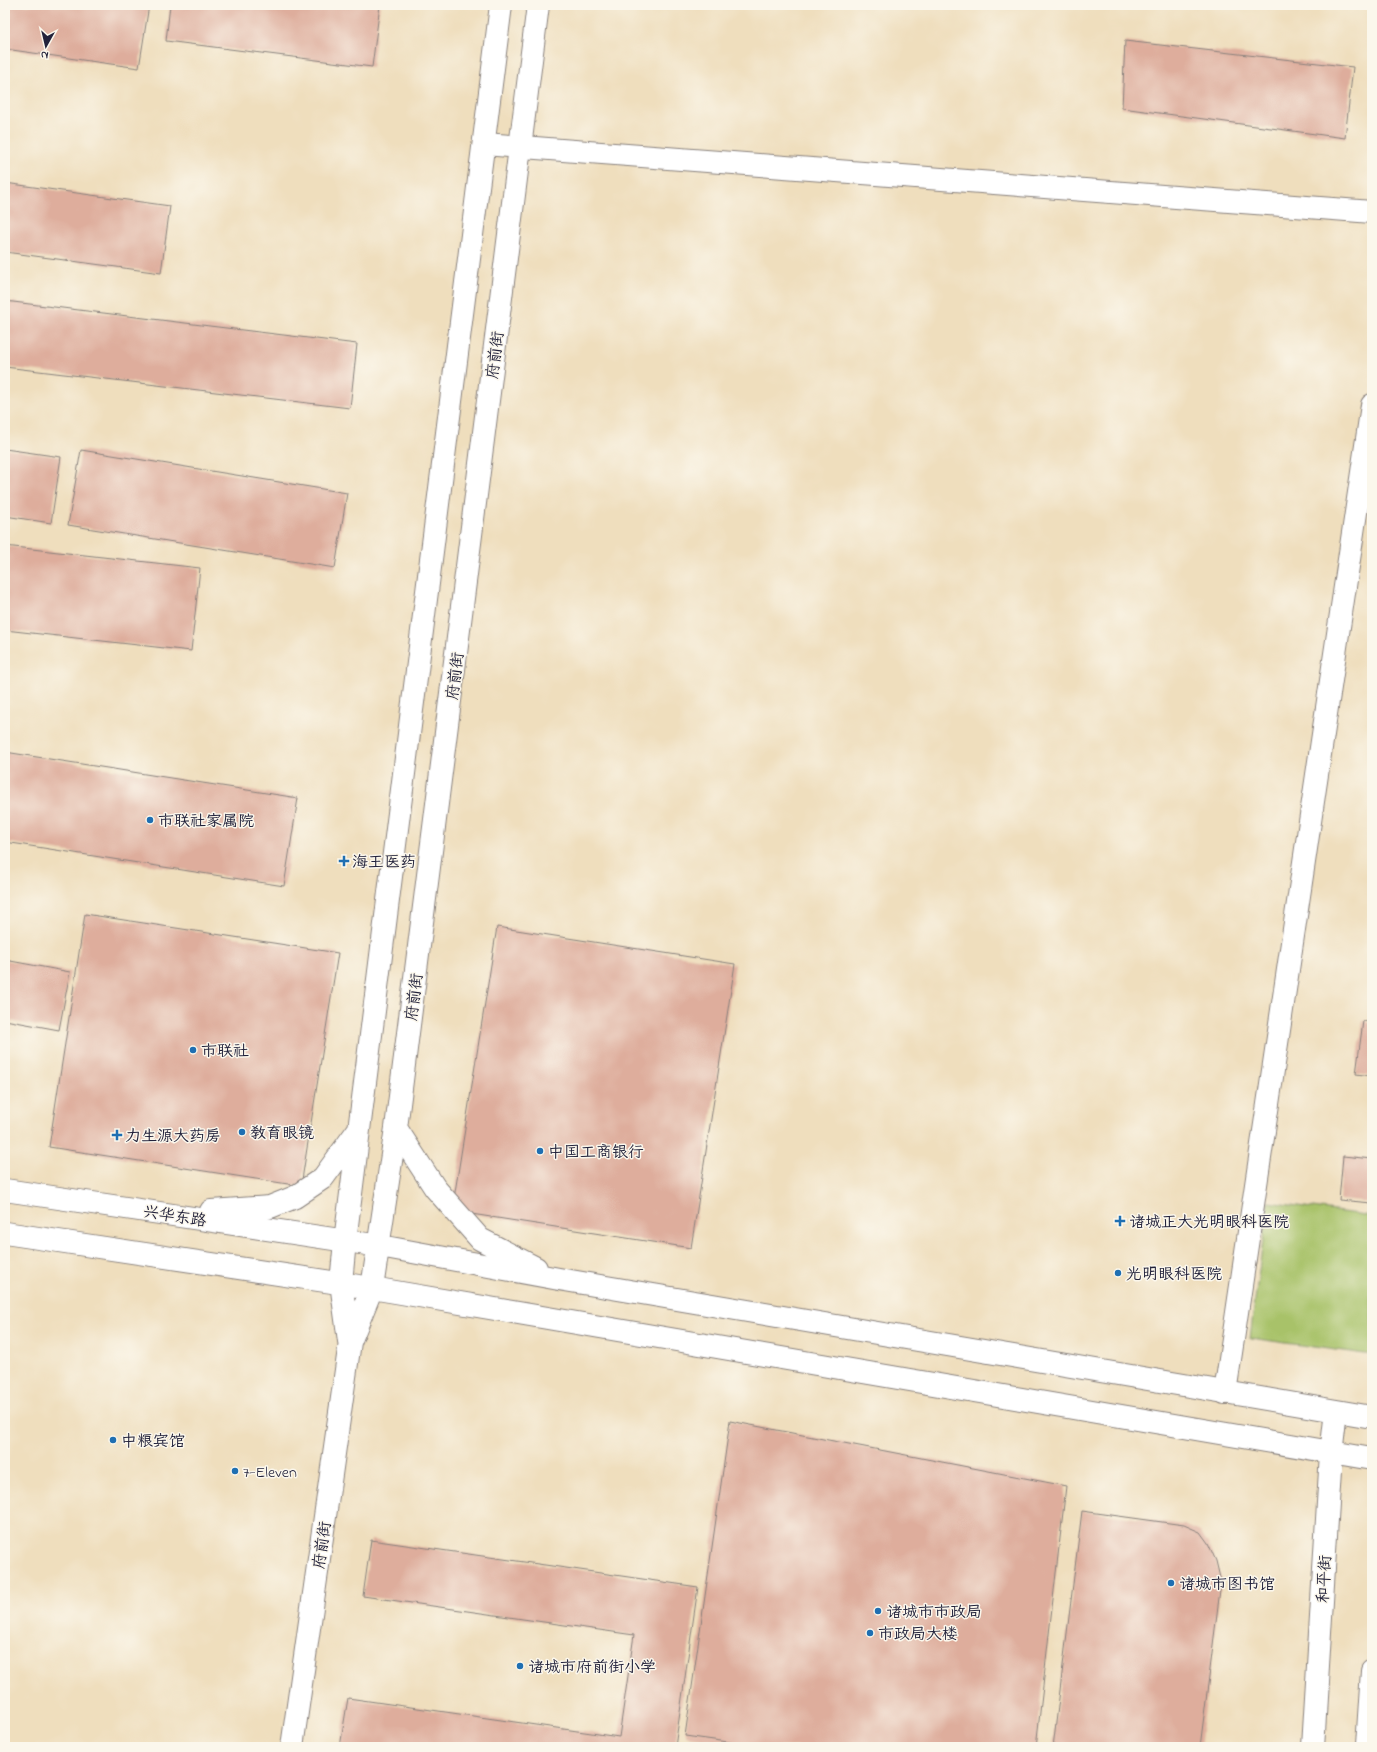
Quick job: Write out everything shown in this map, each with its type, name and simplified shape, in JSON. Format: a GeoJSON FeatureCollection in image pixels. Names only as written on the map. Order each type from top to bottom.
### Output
{"type":"FeatureCollection","features":[{"type":"Feature","properties":{"kind":"street","name":"府前街"},"geometry":{"type":"LineString","coordinates":[[350,1342],[341,1283],[345,1241],[501,5]]}},
{"type":"Feature","properties":{"kind":"street","name":"府前街"},"geometry":{"type":"LineString","coordinates":[[292,1747],[350,1342],[372,1288],[380,1246],[538,5]]}},
{"type":"Feature","properties":{"kind":"street"},"geometry":{"type":"LineString","coordinates":[[484,144],[1372,212]]}},
{"type":"Feature","properties":{"kind":"street"},"geometry":{"type":"LineString","coordinates":[[1224,1393],[1372,405]]}},
{"type":"Feature","properties":{"kind":"street"},"geometry":{"type":"LineString","coordinates":[[174,1214],[270,1207],[294,1198],[323,1178],[360,1127]]}},
{"type":"Feature","properties":{"kind":"street"},"geometry":{"type":"LineString","coordinates":[[396,1128],[435,1188],[480,1239],[559,1279]]}},
{"type":"Feature","properties":{"kind":"street","name":"兴华东路"},"geometry":{"type":"LineString","coordinates":[[5,1190],[174,1214],[380,1246],[559,1279],[1372,1417]]}},
{"type":"Feature","properties":{"kind":"street"},"geometry":{"type":"LineString","coordinates":[[5,1233],[372,1288],[1372,1460]]}},
{"type":"Feature","properties":{"kind":"street","name":"和平街"},"geometry":{"type":"LineString","coordinates":[[1313,1747],[1331,1454],[1336,1411]]}},
{"type":"Feature","properties":{"kind":"street"},"geometry":{"type":"LineString","coordinates":[[1367,1747],[1372,1670]]}},
{"type":"Feature","properties":{"kind":"green space"},"geometry":{"type":"Polygon","coordinates":[[[1268,1202],[1372,1216],[1372,1355],[1250,1338],[1268,1202]]]}},
{"type":"Feature","properties":{"kind":"building"},"geometry":{"type":"Polygon","coordinates":[[[5,5],[149,5],[139,68],[5,49],[5,5]]]}},
{"type":"Feature","properties":{"kind":"building"},"geometry":{"type":"Polygon","coordinates":[[[170,5],[380,5],[372,67],[166,41],[170,5]]]}},
{"type":"Feature","properties":{"kind":"building"},"geometry":{"type":"Polygon","coordinates":[[[1125,41],[1353,67],[1345,138],[1122,108],[1125,41]]]}},
{"type":"Feature","properties":{"kind":"building"},"geometry":{"type":"Polygon","coordinates":[[[5,183],[170,206],[161,273],[5,252],[5,183]]]}},
{"type":"Feature","properties":{"kind":"building"},"geometry":{"type":"Polygon","coordinates":[[[5,301],[357,344],[350,408],[5,367],[5,301]]]}},
{"type":"Feature","properties":{"kind":"building"},"geometry":{"type":"Polygon","coordinates":[[[5,449],[61,457],[51,523],[5,516],[5,449]]]}},
{"type":"Feature","properties":{"kind":"building"},"geometry":{"type":"Polygon","coordinates":[[[81,450],[347,493],[335,568],[68,525],[81,450]]]}},
{"type":"Feature","properties":{"kind":"building"},"geometry":{"type":"Polygon","coordinates":[[[5,546],[200,568],[191,651],[5,630],[5,546]]]}},
{"type":"Feature","properties":{"kind":"building","name":"市联社家属院"},"geometry":{"type":"Polygon","coordinates":[[[5,752],[298,798],[284,886],[5,842],[5,752]]]}},
{"type":"Feature","properties":{"kind":"building","name":"市联社"},"geometry":{"type":"Polygon","coordinates":[[[85,914],[338,953],[301,1186],[49,1147],[85,914]]]}},
{"type":"Feature","properties":{"kind":"building"},"geometry":{"type":"Polygon","coordinates":[[[497,927],[735,964],[691,1248],[452,1211],[497,927]]]}},
{"type":"Feature","properties":{"kind":"building"},"geometry":{"type":"Polygon","coordinates":[[[5,960],[70,972],[59,1030],[5,1020],[5,960]]]}},
{"type":"Feature","properties":{"kind":"building"},"geometry":{"type":"Polygon","coordinates":[[[1363,1021],[1372,1022],[1372,1076],[1356,1074],[1363,1021]]]}},
{"type":"Feature","properties":{"kind":"building"},"geometry":{"type":"Polygon","coordinates":[[[1343,1156],[1372,1159],[1372,1203],[1339,1200],[1343,1156]]]}},
{"type":"Feature","properties":{"kind":"building","name":"诸城市市政局"},"geometry":{"type":"Polygon","coordinates":[[[730,1421],[1066,1486],[1036,1747],[764,1747],[685,1736],[730,1421]]]}},
{"type":"Feature","properties":{"kind":"building"},"geometry":{"type":"Polygon","coordinates":[[[1082,1511],[1184,1525],[1200,1532],[1208,1543],[1216,1561],[1221,1582],[1200,1747],[1053,1747],[1082,1511]]]}},
{"type":"Feature","properties":{"kind":"building"},"geometry":{"type":"Polygon","coordinates":[[[371,1540],[698,1587],[675,1747],[340,1747],[348,1698],[619,1737],[634,1635],[363,1596],[371,1540]]]}},
{"type":"Feature","properties":{"kind":"place","name":"市联社家属院"},"geometry":{"type":"Point","coordinates":[150,820]}},
{"type":"Feature","properties":{"kind":"place","name":"海王医药"},"geometry":{"type":"Point","coordinates":[344,861]}},
{"type":"Feature","properties":{"kind":"place","name":"市联社"},"geometry":{"type":"Point","coordinates":[193,1050]}},
{"type":"Feature","properties":{"kind":"place","name":"教育眼镜"},"geometry":{"type":"Point","coordinates":[242,1132]}},
{"type":"Feature","properties":{"kind":"place","name":"力生源大药房"},"geometry":{"type":"Point","coordinates":[117,1135]}},
{"type":"Feature","properties":{"kind":"place","name":"中国工商银行"},"geometry":{"type":"Point","coordinates":[540,1151]}},
{"type":"Feature","properties":{"kind":"place","name":"诸城正大光明眼科医院"},"geometry":{"type":"Point","coordinates":[1120,1221]}},
{"type":"Feature","properties":{"kind":"place","name":"光明眼科医院"},"geometry":{"type":"Point","coordinates":[1118,1273]}},
{"type":"Feature","properties":{"kind":"place","name":"中粮宾馆"},"geometry":{"type":"Point","coordinates":[113,1440]}},
{"type":"Feature","properties":{"kind":"place","name":"7-Eleven"},"geometry":{"type":"Point","coordinates":[235,1471]}},
{"type":"Feature","properties":{"kind":"place","name":"诸城市图书馆"},"geometry":{"type":"Point","coordinates":[1171,1583]}},
{"type":"Feature","properties":{"kind":"place","name":"诸城市市政局"},"geometry":{"type":"Point","coordinates":[878,1611]}},
{"type":"Feature","properties":{"kind":"place","name":"市政局大楼"},"geometry":{"type":"Point","coordinates":[870,1633]}},
{"type":"Feature","properties":{"kind":"place","name":"诸城市府前街小学"},"geometry":{"type":"Point","coordinates":[520,1666]}}]}
